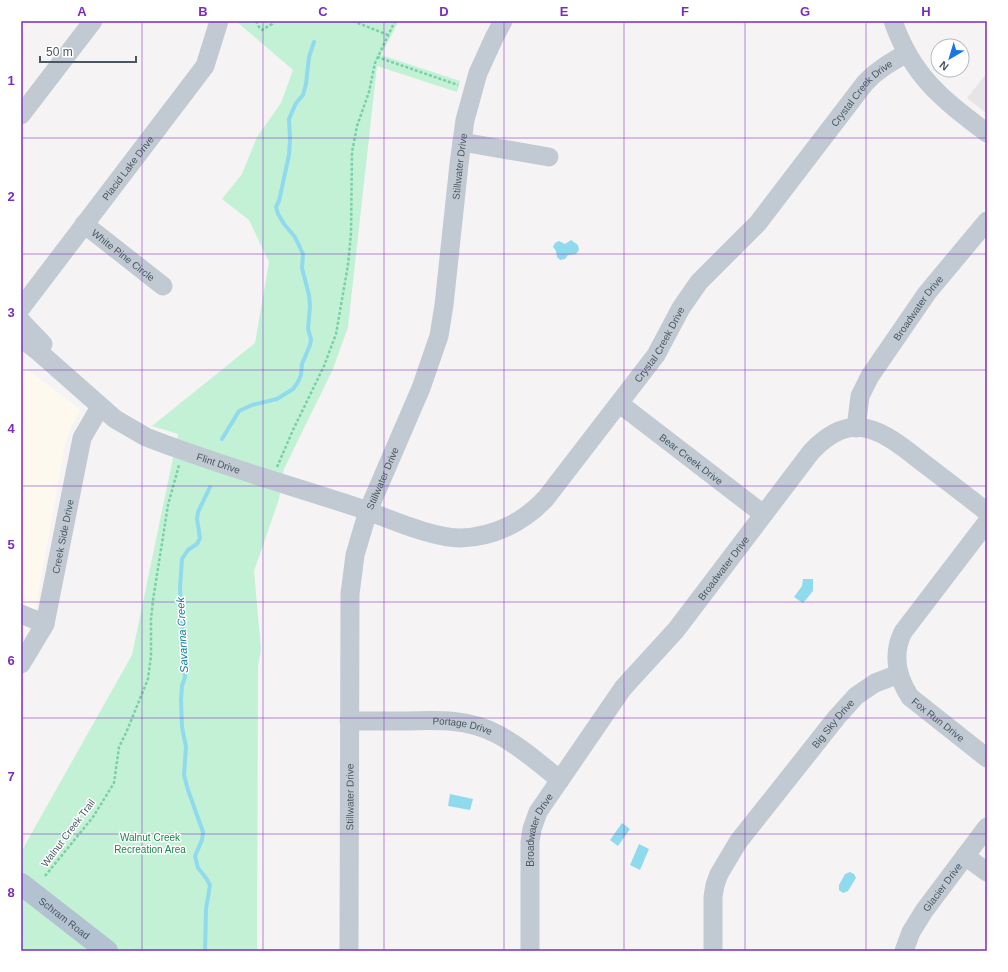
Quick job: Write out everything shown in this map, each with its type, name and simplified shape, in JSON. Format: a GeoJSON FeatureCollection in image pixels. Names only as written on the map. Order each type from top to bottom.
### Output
{"type":"FeatureCollection","features":[{"type":"Feature","properties":{"kind":"main road","name":"Schram Road"},"geometry":{"type":"LineString","coordinates":[[21,884],[108,951]]}},
{"type":"Feature","properties":{"kind":"street"},"geometry":{"type":"LineString","coordinates":[[21,115],[93,21]]}},
{"type":"Feature","properties":{"kind":"street","name":"Placid Lake Drive"},"geometry":{"type":"LineString","coordinates":[[21,308],[205,66],[219,21]]}},
{"type":"Feature","properties":{"kind":"street","name":"Stillwater Drive"},"geometry":{"type":"LineString","coordinates":[[349,951],[350,594],[354,561],[368,511],[421,388],[439,336],[444,305],[453,211],[465,120],[472,90],[494,38],[503,21]]}},
{"type":"Feature","properties":{"kind":"street"},"geometry":{"type":"LineString","coordinates":[[893,21],[907,54],[931,88],[987,133]]}},
{"type":"Feature","properties":{"kind":"street","name":"Crystal Creek Drive"},"geometry":{"type":"LineString","coordinates":[[368,511],[426,532],[460,538],[475,536],[504,528],[524,518],[533,511],[546,498],[620,404],[656,355],[681,308],[699,282],[758,223],[865,83],[885,65],[907,54]]}},
{"type":"Feature","properties":{"kind":"street"},"geometry":{"type":"LineString","coordinates":[[462,142],[549,157]]}},
{"type":"Feature","properties":{"kind":"street","name":"Broadwater Drive"},"geometry":{"type":"LineString","coordinates":[[530,951],[530,842],[532,829],[538,812],[623,688],[676,630],[811,452],[819,443],[834,433],[856,428],[860,396],[870,376],[927,293],[987,221]]}},
{"type":"Feature","properties":{"kind":"street","name":"White Pine Circle"},"geometry":{"type":"LineString","coordinates":[[84,224],[163,286]]}},
{"type":"Feature","properties":{"kind":"street","name":"Flint Drive"},"geometry":{"type":"LineString","coordinates":[[21,320],[82,390]]}},
{"type":"Feature","properties":{"kind":"street","name":"Flint Drive"},"geometry":{"type":"LineString","coordinates":[[21,338],[115,419],[146,437],[368,511]]}},
{"type":"Feature","properties":{"kind":"street","name":"Bear Creek Drive"},"geometry":{"type":"LineString","coordinates":[[620,404],[763,514]]}},
{"type":"Feature","properties":{"kind":"street","name":"Creek Side Drive"},"geometry":{"type":"LineString","coordinates":[[21,664],[45,624],[82,438],[100,407]]}},
{"type":"Feature","properties":{"kind":"street"},"geometry":{"type":"LineString","coordinates":[[856,428],[876,431],[894,440],[987,512]]}},
{"type":"Feature","properties":{"kind":"street"},"geometry":{"type":"LineString","coordinates":[[899,674],[897,650],[903,632],[987,522]]}},
{"type":"Feature","properties":{"kind":"street"},"geometry":{"type":"LineString","coordinates":[[21,614],[45,624]]}},
{"type":"Feature","properties":{"kind":"street","name":"Fox Run Drive"},"geometry":{"type":"LineString","coordinates":[[899,674],[906,691],[914,701],[987,758]]}},
{"type":"Feature","properties":{"kind":"street","name":"Big Sky Drive"},"geometry":{"type":"LineString","coordinates":[[713,951],[713,897],[719,874],[738,842],[837,717],[856,696],[875,683],[899,674]]}},
{"type":"Feature","properties":{"kind":"street","name":"Portage Drive"},"geometry":{"type":"LineString","coordinates":[[349,721],[444,720],[462,722],[482,727],[515,745],[560,780]]}},
{"type":"Feature","properties":{"kind":"street","name":"Glacier Drive"},"geometry":{"type":"LineString","coordinates":[[904,951],[917,921],[987,827]]}},
{"type":"Feature","properties":{"kind":"street"},"geometry":{"type":"LineString","coordinates":[[965,856],[987,872]]}},
{"type":"Feature","properties":{"kind":"path"},"geometry":{"type":"LineString","coordinates":[[256,21],[259,28],[262,30],[272,24],[273,21]]}},
{"type":"Feature","properties":{"kind":"path"},"geometry":{"type":"LineString","coordinates":[[353,21],[388,35]]}},
{"type":"Feature","properties":{"kind":"path"},"geometry":{"type":"LineString","coordinates":[[276,468],[324,366],[336,334],[348,265],[351,233],[352,152],[354,141],[357,126],[369,92],[378,57],[395,21]]}},
{"type":"Feature","properties":{"kind":"path"},"geometry":{"type":"LineString","coordinates":[[378,57],[472,90]]}},
{"type":"Feature","properties":{"kind":"path","name":"Walnut Creek Trail"},"geometry":{"type":"LineString","coordinates":[[45,876],[93,816],[114,783],[119,747],[148,679],[151,656],[151,619],[153,600],[168,505],[180,461]]}},
{"type":"Feature","properties":{"kind":"shaded area"},"geometry":{"type":"Polygon","coordinates":[[[987,73],[987,114],[967,98],[987,73]]]}},
{"type":"Feature","properties":{"kind":"shaded area"},"geometry":{"type":"Polygon","coordinates":[[[21,365],[81,410],[71,427],[65,445],[37,602],[32,620],[21,640],[21,365]]]}},
{"type":"Feature","properties":{"kind":"green space","name":"Walnut Creek Recreation Area"},"geometry":{"type":"Polygon","coordinates":[[[237,21],[399,21],[381,55],[460,81],[457,92],[377,66],[348,327],[333,369],[284,469],[279,499],[254,571],[261,650],[258,666],[257,951],[21,951],[21,852],[132,655],[178,434],[152,426],[255,343],[269,262],[249,220],[222,199],[242,174],[257,137],[281,103],[293,70],[237,21]]]}},
{"type":"Feature","properties":{"kind":"water"},"geometry":{"type":"Polygon","coordinates":[[[571,240],[578,245],[579,250],[576,254],[568,255],[565,259],[560,260],[557,257],[556,251],[553,247],[555,243],[559,241],[565,244],[571,240]]]}},
{"type":"Feature","properties":{"kind":"water"},"geometry":{"type":"Polygon","coordinates":[[[803,579],[813,579],[813,591],[803,603],[794,597],[802,586],[803,579]]]}},
{"type":"Feature","properties":{"kind":"water"},"geometry":{"type":"Polygon","coordinates":[[[450,794],[473,799],[470,810],[448,806],[450,794]]]}},
{"type":"Feature","properties":{"kind":"water"},"geometry":{"type":"Polygon","coordinates":[[[622,823],[630,829],[618,846],[610,840],[622,823]]]}},
{"type":"Feature","properties":{"kind":"water"},"geometry":{"type":"Polygon","coordinates":[[[639,844],[649,849],[640,870],[630,865],[639,844]]]}},
{"type":"Feature","properties":{"kind":"water"},"geometry":{"type":"Polygon","coordinates":[[[850,872],[854,874],[856,878],[848,891],[843,893],[839,890],[839,885],[845,874],[850,872]]]}},
{"type":"Feature","properties":{"kind":"waterway","name":"Savanna Creek"},"geometry":{"type":"LineString","coordinates":[[222,439],[239,411],[252,405],[277,399],[293,389],[301,375],[302,364],[310,345],[311,339],[308,329],[310,306],[309,295],[302,268],[303,254],[295,237],[278,214],[276,207],[279,201],[289,155],[289,119],[296,103],[303,95],[306,84],[309,57],[314,42]]}},
{"type":"Feature","properties":{"kind":"waterway","name":"Savanna Creek"},"geometry":{"type":"LineString","coordinates":[[205,951],[206,909],[210,885],[198,868],[195,856],[202,840],[203,832],[184,775],[186,747],[182,727],[181,700],[182,686],[185,677],[180,588],[182,559],[188,550],[197,544],[200,538],[197,519],[198,512],[210,487]]}}]}
